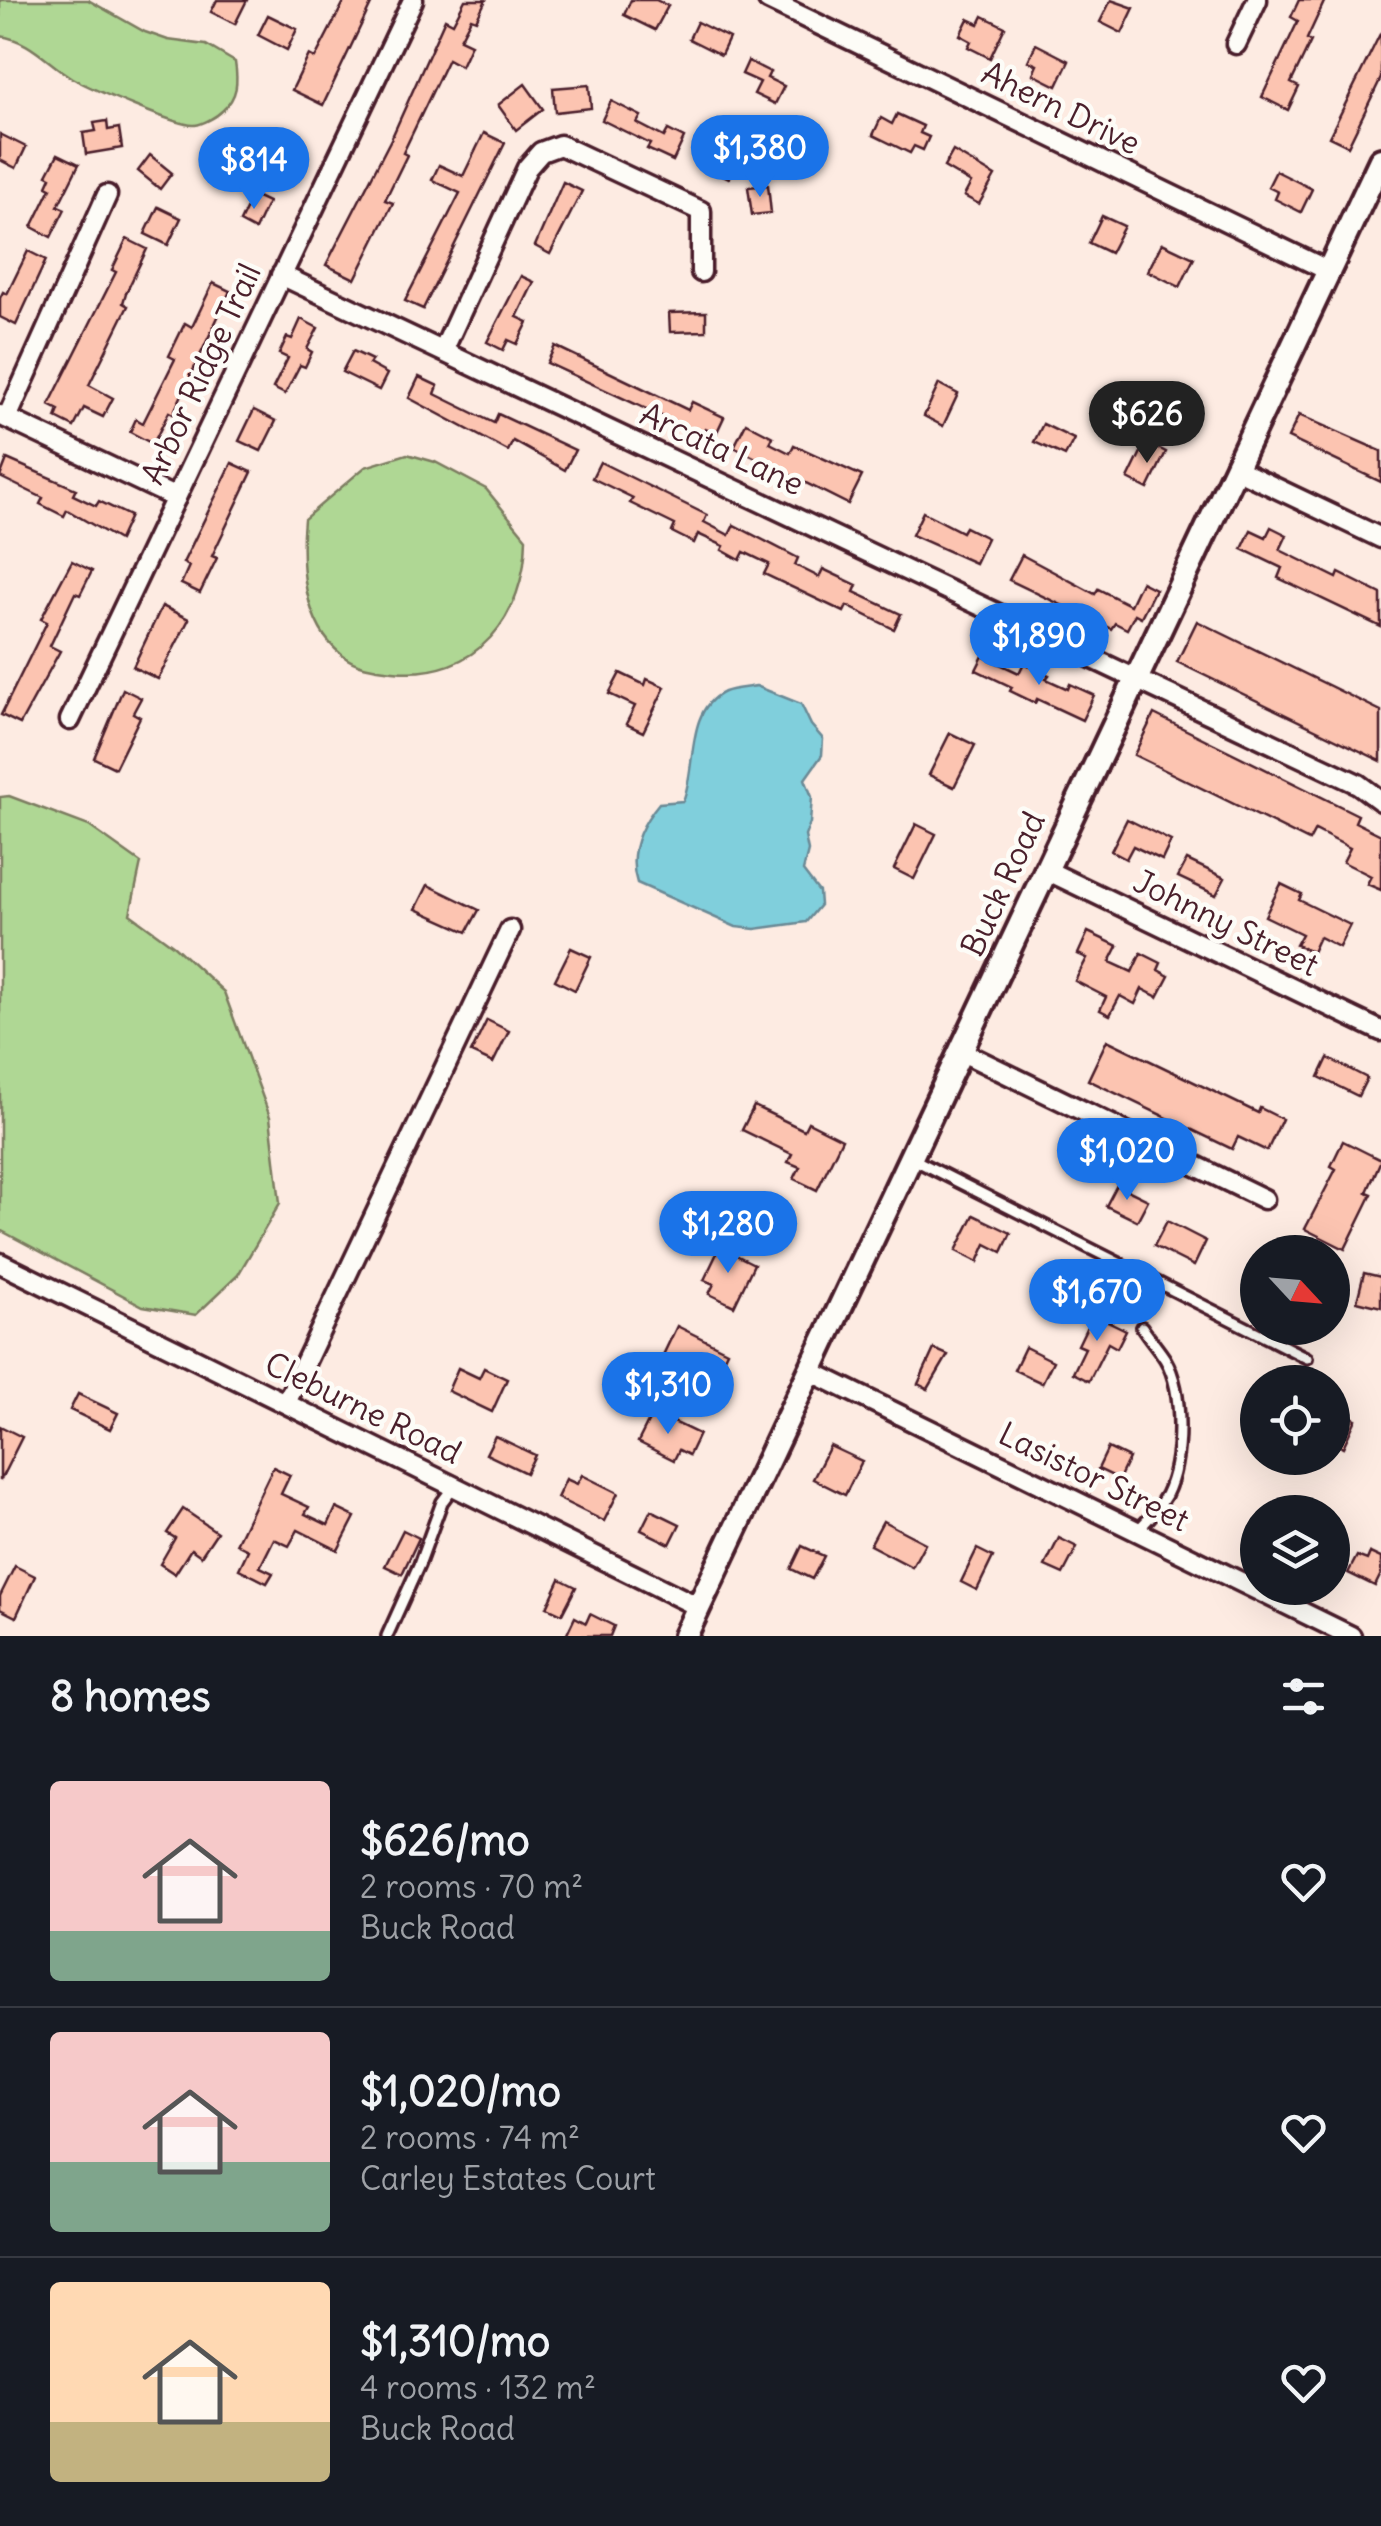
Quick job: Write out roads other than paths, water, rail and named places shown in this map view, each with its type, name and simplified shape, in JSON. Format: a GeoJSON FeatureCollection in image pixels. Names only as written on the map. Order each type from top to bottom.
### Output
{"type":"FeatureCollection","features":[{"type":"Feature","properties":{"kind":"street","name":"Arbor Ridge Trail"},"geometry":{"type":"LineString","coordinates":[[70,720],[413,0]]}},
{"type":"Feature","properties":{"kind":"street","name":"Ahern Drive"},"geometry":{"type":"LineString","coordinates":[[768,0],[1328,271]]}},
{"type":"Feature","properties":{"kind":"street"},"geometry":{"type":"LineString","coordinates":[[1236,44],[1257,0]]}},
{"type":"Feature","properties":{"kind":"street"},"geometry":{"type":"LineString","coordinates":[[443,351],[527,168],[541,152],[560,145],[700,211],[701,272]]}},
{"type":"Feature","properties":{"kind":"street","name":"Buck Road"},"geometry":{"type":"LineString","coordinates":[[685,1636],[1381,160]]}},
{"type":"Feature","properties":{"kind":"street"},"geometry":{"type":"LineString","coordinates":[[108,195],[4,417],[176,498]]}},
{"type":"Feature","properties":{"kind":"street","name":"Arcata Lane"},"geometry":{"type":"LineString","coordinates":[[281,274],[1137,678],[1358,784],[1381,801]]}},
{"type":"Feature","properties":{"kind":"street"},"geometry":{"type":"LineString","coordinates":[[1236,469],[1381,538]]}},
{"type":"Feature","properties":{"kind":"street","name":"Johnny Street"},"geometry":{"type":"LineString","coordinates":[[1046,870],[1381,1031]]}},
{"type":"Feature","properties":{"kind":"street"},"geometry":{"type":"LineString","coordinates":[[286,1403],[510,930]]}},
{"type":"Feature","properties":{"kind":"street"},"geometry":{"type":"LineString","coordinates":[[960,1051],[1264,1199]]}},
{"type":"Feature","properties":{"kind":"street","name":"Cleburne Road"},"geometry":{"type":"LineString","coordinates":[[0,1263],[699,1606]]}},
{"type":"Feature","properties":{"kind":"street","name":"Lasistor Street"},"geometry":{"type":"LineString","coordinates":[[810,1371],[1351,1636]]}},
{"type":"Feature","properties":{"kind":"lane"},"geometry":{"type":"LineString","coordinates":[[910,1158],[1307,1358]]}},
{"type":"Feature","properties":{"kind":"lane"},"geometry":{"type":"LineString","coordinates":[[1136,1531],[1168,1492],[1180,1410],[1167,1362],[1142,1328]]}},
{"type":"Feature","properties":{"kind":"lane"},"geometry":{"type":"LineString","coordinates":[[387,1636],[442,1502],[454,1486]]}},
{"type":"Feature","properties":{"kind":"water"},"geometry":{"type":"Polygon","coordinates":[[[756,686],[801,704],[823,739],[822,755],[805,779],[812,797],[803,871],[819,892],[820,905],[806,922],[755,929],[736,927],[637,883],[634,861],[641,831],[659,803],[683,801],[703,712],[724,692],[756,686]]]}}]}
